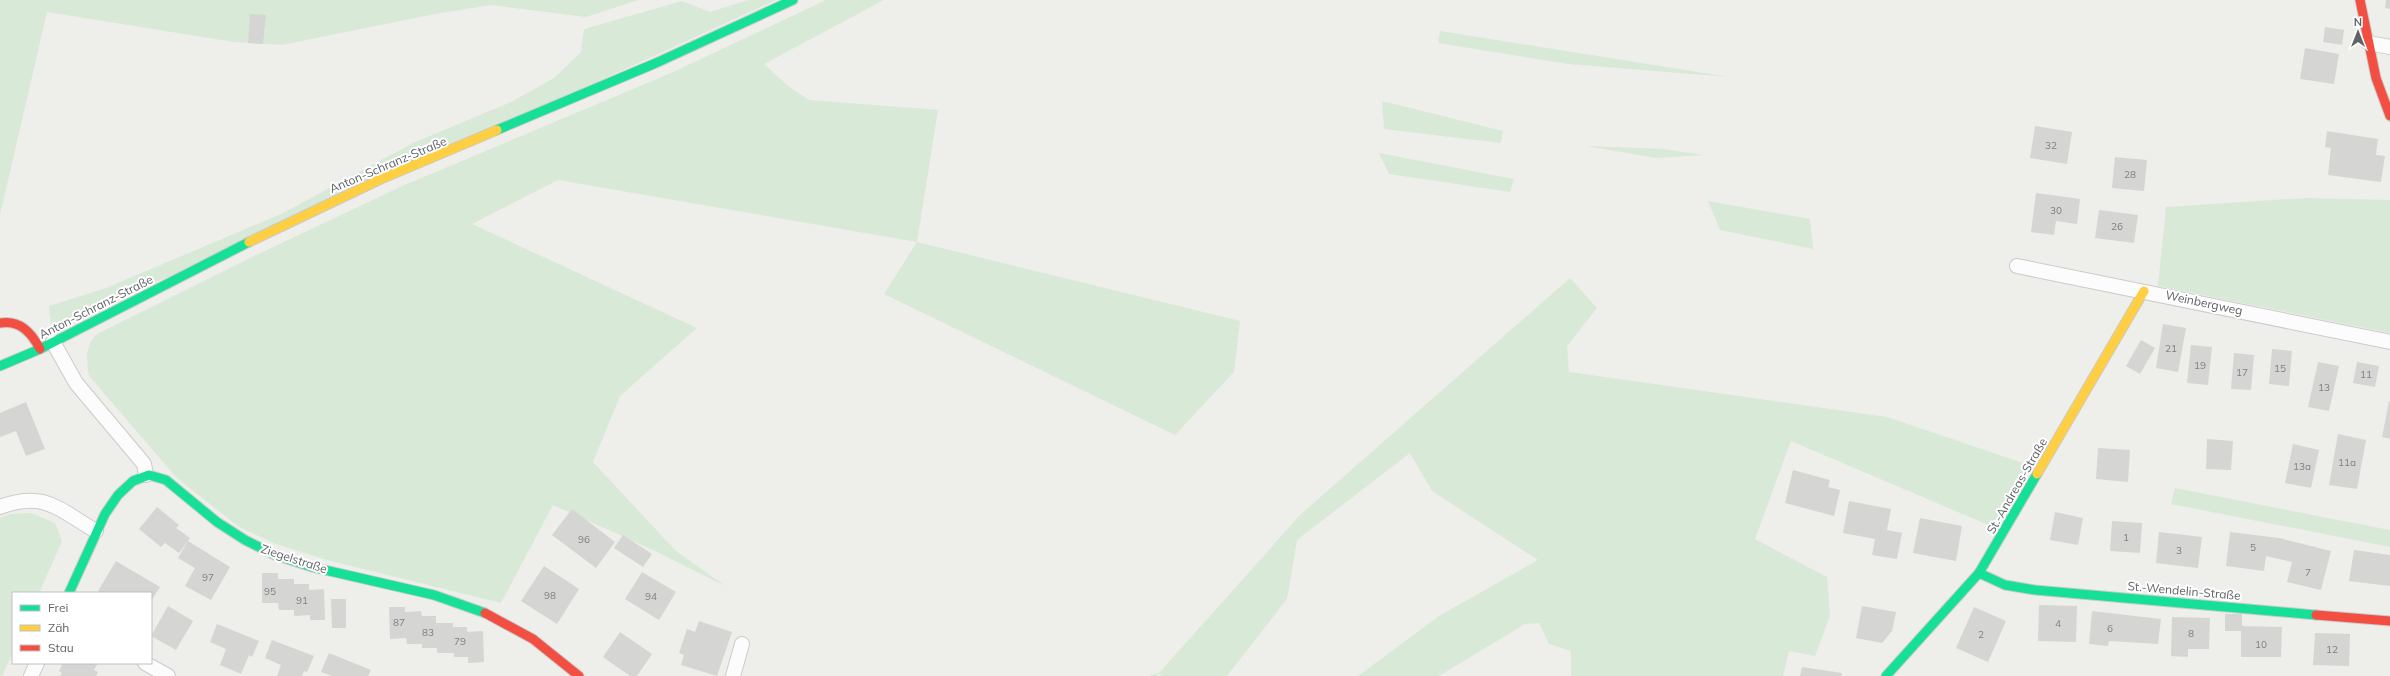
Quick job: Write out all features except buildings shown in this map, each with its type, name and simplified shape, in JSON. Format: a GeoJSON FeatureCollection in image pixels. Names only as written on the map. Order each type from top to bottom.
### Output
{"type":"FeatureCollection","features":[{"type":"Feature","properties":{"kind":"street","name":"Anton-Schranz-Straße"},"geometry":{"type":"LineString","coordinates":[[0,366],[40,349],[289,222],[381,179],[656,64],[793,0]]}},
{"type":"Feature","properties":{"kind":"street"},"geometry":{"type":"LineString","coordinates":[[2360,0],[2376,78],[2390,116]]}},
{"type":"Feature","properties":{"kind":"street"},"geometry":{"type":"LineString","coordinates":[[2370,43],[2390,47]]}},
{"type":"Feature","properties":{"kind":"street","name":"Weinbergweg"},"geometry":{"type":"LineString","coordinates":[[2017,266],[2390,342]]}},
{"type":"Feature","properties":{"kind":"street","name":"St.-Andreas-Straße"},"geometry":{"type":"LineString","coordinates":[[1886,676],[1979,573],[2144,291]]}},
{"type":"Feature","properties":{"kind":"street"},"geometry":{"type":"LineString","coordinates":[[0,323],[10,322],[23,326],[33,336],[40,349]]}},
{"type":"Feature","properties":{"kind":"street"},"geometry":{"type":"LineString","coordinates":[[53,342],[76,383],[144,464],[146,475],[135,478],[125,486],[115,498],[96,531],[68,592]]}},
{"type":"Feature","properties":{"kind":"street","name":"Ziegelstraße"},"geometry":{"type":"LineString","coordinates":[[146,475],[162,478],[198,509],[235,535],[275,556],[331,572],[418,591],[488,613],[507,622],[541,644],[579,676]]}},
{"type":"Feature","properties":{"kind":"street"},"geometry":{"type":"LineString","coordinates":[[0,507],[18,500],[37,499],[60,510],[96,531]]}},
{"type":"Feature","properties":{"kind":"street","name":"St.-Wendelin-Straße"},"geometry":{"type":"LineString","coordinates":[[1979,573],[2005,585],[2035,590],[2390,621]]}},
{"type":"Feature","properties":{"kind":"street"},"geometry":{"type":"LineString","coordinates":[[733,676],[742,644]]}},
{"type":"Feature","properties":{"kind":"street"},"geometry":{"type":"LineString","coordinates":[[31,676],[37,664]]}},
{"type":"Feature","properties":{"kind":"street"},"geometry":{"type":"LineString","coordinates":[[147,664],[168,676]]}},
{"type":"Feature","properties":{"kind":"green space"},"geometry":{"type":"Polygon","coordinates":[[[0,0],[638,0],[586,17],[491,5],[435,14],[282,45],[234,42],[47,12],[0,215],[0,0]]]}},
{"type":"Feature","properties":{"kind":"green space"},"geometry":{"type":"Polygon","coordinates":[[[748,0],[776,0],[197,265],[51,325],[49,306],[106,288],[281,214],[413,143],[511,102],[554,78],[581,52],[584,29],[682,1],[710,12],[748,0]]]}},
{"type":"Feature","properties":{"kind":"green space"},"geometry":{"type":"Polygon","coordinates":[[[826,0],[884,0],[764,64],[788,86],[809,100],[938,110],[917,242],[558,180],[472,224],[697,328],[620,396],[593,462],[675,550],[725,586],[651,549],[553,505],[501,603],[327,560],[276,544],[239,527],[177,478],[89,376],[87,364],[88,348],[97,334],[248,259],[400,187],[671,73],[826,0]]]}},
{"type":"Feature","properties":{"kind":"green space"},"geometry":{"type":"Polygon","coordinates":[[[1440,31],[1729,77],[1568,64],[1438,43],[1440,31]]]}},
{"type":"Feature","properties":{"kind":"green space"},"geometry":{"type":"Polygon","coordinates":[[[1382,101],[1503,131],[1501,143],[1384,129],[1382,101]]]}},
{"type":"Feature","properties":{"kind":"green space"},"geometry":{"type":"Polygon","coordinates":[[[1586,146],[1663,149],[1704,155],[1657,158],[1586,146]]]}},
{"type":"Feature","properties":{"kind":"green space"},"geometry":{"type":"Polygon","coordinates":[[[1379,153],[1514,179],[1510,192],[1389,174],[1379,153]]]}},
{"type":"Feature","properties":{"kind":"green space"},"geometry":{"type":"Polygon","coordinates":[[[2305,198],[2390,200],[2390,333],[2158,286],[2166,207],[2305,198]]]}},
{"type":"Feature","properties":{"kind":"green space"},"geometry":{"type":"Polygon","coordinates":[[[1708,201],[1810,219],[1813,249],[1720,230],[1708,201]]]}},
{"type":"Feature","properties":{"kind":"green space"},"geometry":{"type":"Polygon","coordinates":[[[917,242],[1240,321],[1234,372],[1175,435],[884,294],[917,242]]]}},
{"type":"Feature","properties":{"kind":"green space"},"geometry":{"type":"Polygon","coordinates":[[[1570,278],[1597,308],[1567,346],[1569,372],[1887,417],[2029,465],[1993,527],[1791,441],[1755,539],[1827,577],[1830,616],[1815,656],[1789,651],[1783,676],[1571,676],[1571,651],[1549,644],[1539,623],[1525,624],[1439,676],[1358,676],[1439,616],[1538,560],[1432,491],[1410,453],[1297,540],[1287,599],[1227,676],[1162,676],[1159,674],[1156,676],[1149,676],[1159,673],[1300,515],[1570,278]]]}},
{"type":"Feature","properties":{"kind":"green space"},"geometry":{"type":"Polygon","coordinates":[[[2175,488],[2390,530],[2390,547],[2171,504],[2175,488]]]}},
{"type":"Feature","properties":{"kind":"green space"},"geometry":{"type":"Polygon","coordinates":[[[31,513],[55,523],[62,541],[39,592],[12,592],[12,654],[2,676],[0,676],[0,518],[11,514],[31,513]]]}},
{"type":"Feature","properties":{"kind":"traffic: fast"},"geometry":{"type":"LineString","coordinates":[[497,130],[656,63],[793,0]]}},
{"type":"Feature","properties":{"kind":"traffic: fast"},"geometry":{"type":"LineString","coordinates":[[0,366],[40,349],[249,242]]}},
{"type":"Feature","properties":{"kind":"traffic: fast"},"geometry":{"type":"LineString","coordinates":[[1886,676],[1979,573],[2037,474]]}},
{"type":"Feature","properties":{"kind":"traffic: fast"},"geometry":{"type":"LineString","coordinates":[[69,592],[105,514],[118,495],[133,481],[149,475],[166,480],[217,522],[245,540],[275,555],[312,567],[434,595],[485,613]]}},
{"type":"Feature","properties":{"kind":"traffic: fast"},"geometry":{"type":"LineString","coordinates":[[1979,573],[2005,585],[2035,590],[2316,615]]}},
{"type":"Feature","properties":{"kind":"traffic: slow"},"geometry":{"type":"LineString","coordinates":[[249,242],[381,179],[497,130]]}},
{"type":"Feature","properties":{"kind":"traffic: slow"},"geometry":{"type":"LineString","coordinates":[[2037,474],[2144,291]]}},
{"type":"Feature","properties":{"kind":"traffic: jam"},"geometry":{"type":"LineString","coordinates":[[2360,0],[2376,78],[2390,116]]}},
{"type":"Feature","properties":{"kind":"traffic: jam"},"geometry":{"type":"LineString","coordinates":[[0,323],[13,323],[24,328],[33,337],[40,349]]}},
{"type":"Feature","properties":{"kind":"traffic: jam"},"geometry":{"type":"LineString","coordinates":[[485,613],[533,639],[579,676]]}},
{"type":"Feature","properties":{"kind":"traffic: jam"},"geometry":{"type":"LineString","coordinates":[[2316,615],[2390,621]]}}]}
